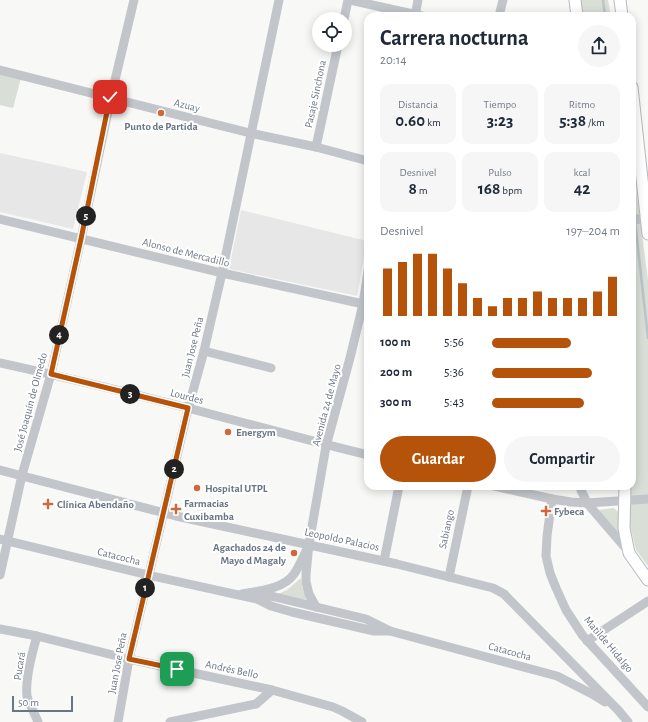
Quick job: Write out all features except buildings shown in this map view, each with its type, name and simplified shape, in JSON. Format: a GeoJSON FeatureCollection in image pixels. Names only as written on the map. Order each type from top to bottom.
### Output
{"type":"FeatureCollection","features":[{"type":"Feature","properties":{"kind":"main road"},"geometry":{"type":"LineString","coordinates":[[575,0],[577,12]]}},
{"type":"Feature","properties":{"kind":"main road"},"geometry":{"type":"LineString","coordinates":[[620,0],[622,12]]}},
{"type":"Feature","properties":{"kind":"main road"},"geometry":{"type":"LineString","coordinates":[[636,146],[641,220],[648,234]]}},
{"type":"Feature","properties":{"kind":"main road"},"geometry":{"type":"LineString","coordinates":[[626,490],[629,500],[624,528],[629,553],[648,580]]}},
{"type":"Feature","properties":{"kind":"street","name":"José Joaquín de Olmedo"},"geometry":{"type":"LineString","coordinates":[[0,575],[4,540],[51,374],[81,239],[110,97],[134,0]]}},
{"type":"Feature","properties":{"kind":"street","name":"Juan Jose Peña"},"geometry":{"type":"LineString","coordinates":[[118,722],[129,659],[148,575],[222,273],[250,133],[279,0]]}},
{"type":"Feature","properties":{"kind":"street"},"geometry":{"type":"LineString","coordinates":[[346,12],[349,0],[401,12]]}},
{"type":"Feature","properties":{"kind":"street"},"geometry":{"type":"LineString","coordinates":[[418,0],[418,12]]}},
{"type":"Feature","properties":{"kind":"street"},"geometry":{"type":"LineString","coordinates":[[500,12],[503,0]]}},
{"type":"Feature","properties":{"kind":"street","name":"Pasaje Sinchona"},"geometry":{"type":"LineString","coordinates":[[316,147],[336,52]]}},
{"type":"Feature","properties":{"kind":"street","name":"Azuay"},"geometry":{"type":"LineString","coordinates":[[0,70],[250,133],[316,147],[364,160]]}},
{"type":"Feature","properties":{"kind":"street","name":"Alonso de Mercadillo"},"geometry":{"type":"LineString","coordinates":[[0,219],[222,273],[364,304]]}},
{"type":"Feature","properties":{"kind":"street","name":"Avenida 24 de Mayo"},"geometry":{"type":"LineString","coordinates":[[309,544],[326,446],[364,308]]}},
{"type":"Feature","properties":{"kind":"street"},"geometry":{"type":"LineString","coordinates":[[204,351],[271,368]]}},
{"type":"Feature","properties":{"kind":"street","name":"Lourdes"},"geometry":{"type":"LineString","coordinates":[[0,363],[188,408],[364,455]]}},
{"type":"Feature","properties":{"kind":"street","name":"Leopoldo Palacios"},"geometry":{"type":"LineString","coordinates":[[0,470],[164,513],[384,561],[494,588],[504,594],[628,722]]}},
{"type":"Feature","properties":{"kind":"street"},"geometry":{"type":"LineString","coordinates":[[384,561],[398,490]]}},
{"type":"Feature","properties":{"kind":"street","name":"Sabiango"},"geometry":{"type":"LineString","coordinates":[[449,577],[467,490]]}},
{"type":"Feature","properties":{"kind":"street"},"geometry":{"type":"LineString","coordinates":[[512,490],[571,502],[587,503],[648,499]]}},
{"type":"Feature","properties":{"kind":"street"},"geometry":{"type":"LineString","coordinates":[[581,490],[587,503],[629,553]]}},
{"type":"Feature","properties":{"kind":"street","name":"Matilde Hidalgo"},"geometry":{"type":"LineString","coordinates":[[552,499],[546,556],[550,573],[566,610],[587,641],[648,707]]}},
{"type":"Feature","properties":{"kind":"street","name":"Catacocha"},"geometry":{"type":"LineString","coordinates":[[4,540],[148,575],[236,594],[292,612],[374,631],[390,631]]}},
{"type":"Feature","properties":{"kind":"street"},"geometry":{"type":"LineString","coordinates":[[236,594],[271,588],[286,582],[293,576],[298,568],[309,544]]}},
{"type":"Feature","properties":{"kind":"street"},"geometry":{"type":"LineString","coordinates":[[309,544],[306,582],[309,594],[316,607]]}},
{"type":"Feature","properties":{"kind":"street","name":"Catacocha"},"geometry":{"type":"LineString","coordinates":[[257,600],[270,596],[366,619],[390,631],[557,676],[592,694],[618,710]]}},
{"type":"Feature","properties":{"kind":"street"},"geometry":{"type":"LineString","coordinates":[[587,641],[648,600]]}},
{"type":"Feature","properties":{"kind":"street","name":"Andrés Bello"},"geometry":{"type":"LineString","coordinates":[[0,629],[37,636],[129,659],[272,690],[333,707],[362,722]]}},
{"type":"Feature","properties":{"kind":"street","name":"Pucará"},"geometry":{"type":"LineString","coordinates":[[37,636],[29,667],[27,689],[28,697],[38,722]]}},
{"type":"Feature","properties":{"kind":"street"},"geometry":{"type":"LineString","coordinates":[[170,722],[256,704],[272,690]]}},
{"type":"Feature","properties":{"kind":"shaded area"},"geometry":{"type":"Polygon","coordinates":[[[580,0],[608,0],[610,12],[582,12],[580,0]]]}},
{"type":"Feature","properties":{"kind":"shaded area"},"geometry":{"type":"Polygon","coordinates":[[[0,72],[21,78],[13,108],[0,105],[0,72]]]}},
{"type":"Feature","properties":{"kind":"shaded area"},"geometry":{"type":"Polygon","coordinates":[[[0,153],[87,172],[73,229],[0,212],[0,153]]]}},
{"type":"Feature","properties":{"kind":"shaded area"},"geometry":{"type":"Polygon","coordinates":[[[636,188],[648,280],[648,566],[636,550],[629,521],[631,490],[636,490],[636,188]]]}},
{"type":"Feature","properties":{"kind":"shaded area"},"geometry":{"type":"Polygon","coordinates":[[[241,210],[364,240],[364,258],[357,296],[229,269],[241,210]]]}},
{"type":"Feature","properties":{"kind":"shaded area"},"geometry":{"type":"Polygon","coordinates":[[[614,508],[618,512],[618,532],[615,533],[598,510],[614,508]]]}},
{"type":"Feature","properties":{"kind":"shaded area"},"geometry":{"type":"Polygon","coordinates":[[[301,578],[307,600],[273,596],[287,590],[301,578]]]}},
{"type":"Feature","properties":{"kind":"waterway"},"geometry":{"type":"LineString","coordinates":[[603,0],[604,12]]}},
{"type":"Feature","properties":{"kind":"waterway"},"geometry":{"type":"LineString","coordinates":[[636,230],[648,338]]}},
{"type":"Feature","properties":{"kind":"place","name":"Punto de Partida"},"geometry":{"type":"Point","coordinates":[161,113]}},
{"type":"Feature","properties":{"kind":"place","name":"Energym"},"geometry":{"type":"Point","coordinates":[228,432]}},
{"type":"Feature","properties":{"kind":"place","name":"Hospital UTPL"},"geometry":{"type":"Point","coordinates":[197,488]}},
{"type":"Feature","properties":{"kind":"place","name":"Clínica Abendaño"},"geometry":{"type":"Point","coordinates":[48,504]}},
{"type":"Feature","properties":{"kind":"place","name":"Farmacias Cuxibamba"},"geometry":{"type":"Point","coordinates":[176,509]}},
{"type":"Feature","properties":{"kind":"place","name":"Fybeca"},"geometry":{"type":"Point","coordinates":[546,511]}},
{"type":"Feature","properties":{"kind":"place","name":"Agachados 24 de Mayo d Magaly"},"geometry":{"type":"Point","coordinates":[294,553]}},
{"type":"Feature","properties":{"kind":"route"},"geometry":{"type":"LineString","coordinates":[[110,97],[81,239],[51,374],[188,408],[129,659],[177,669]]}}]}
